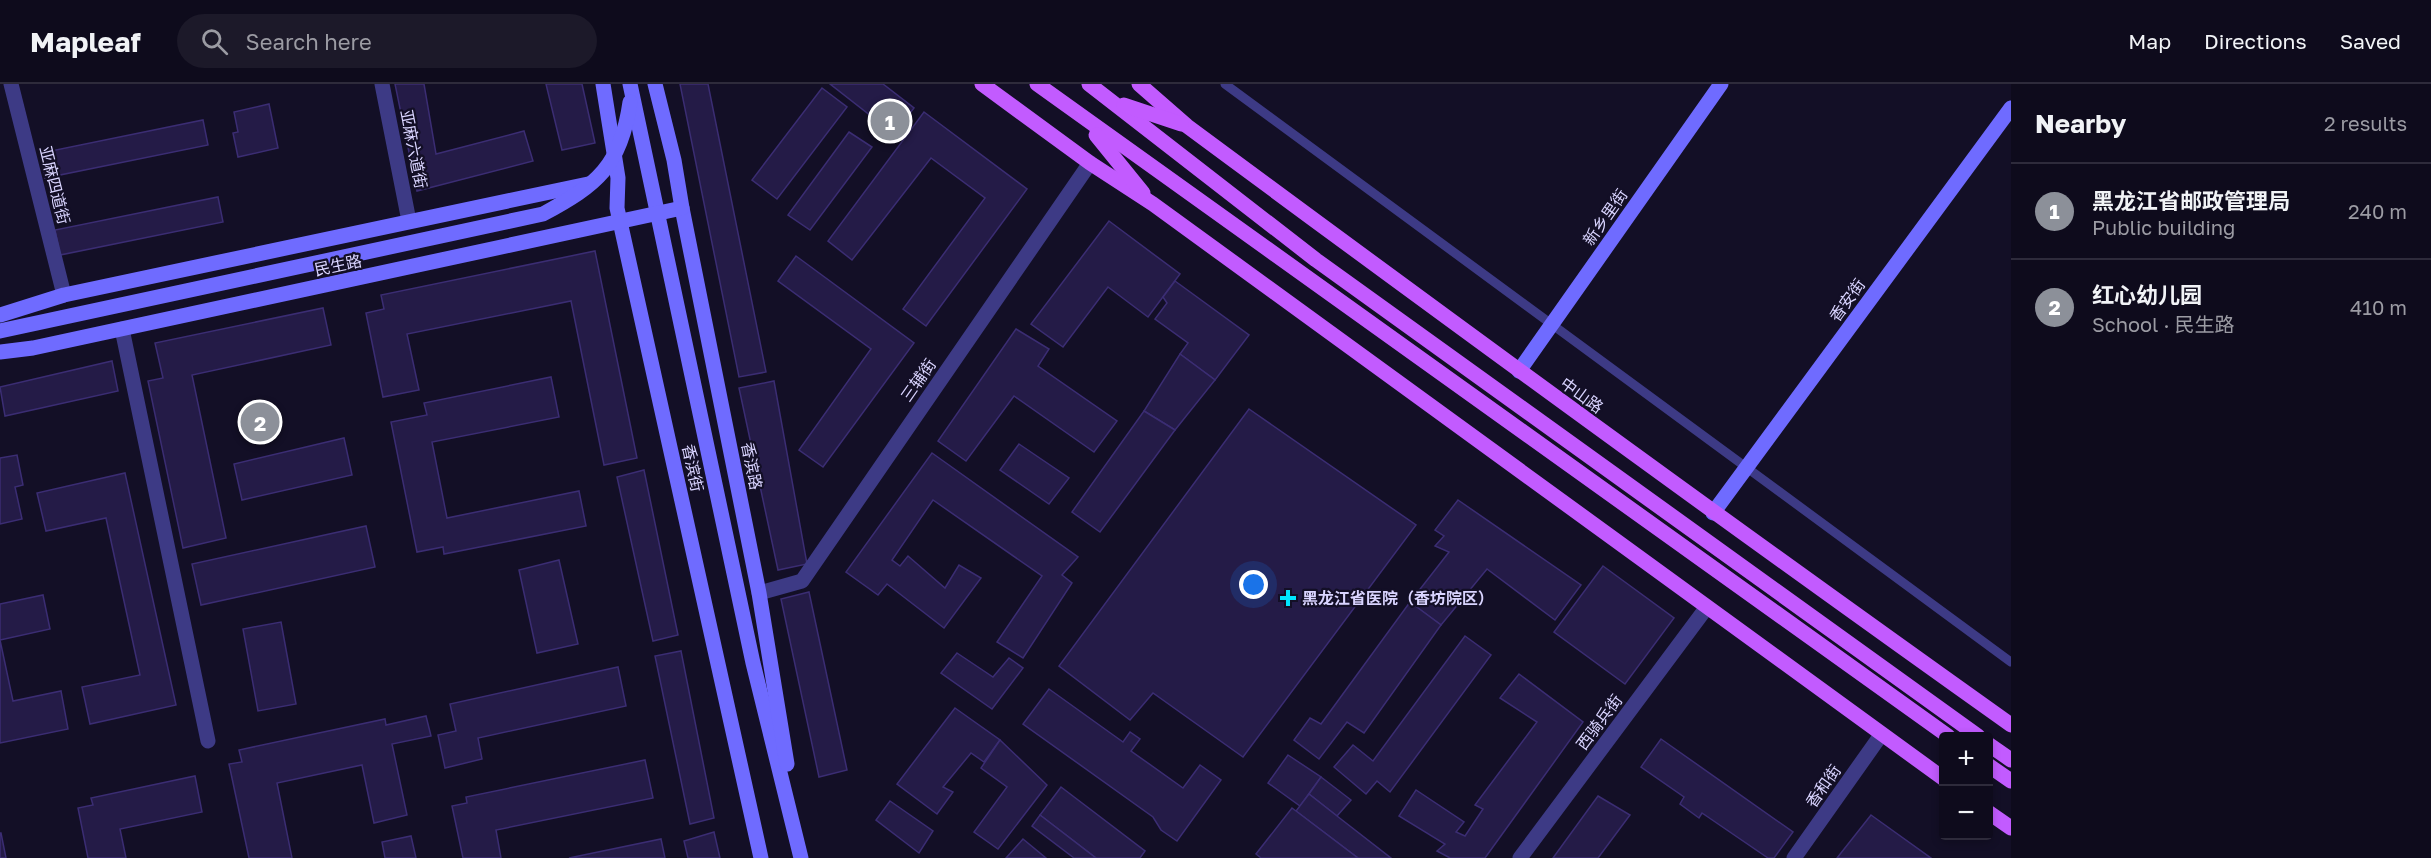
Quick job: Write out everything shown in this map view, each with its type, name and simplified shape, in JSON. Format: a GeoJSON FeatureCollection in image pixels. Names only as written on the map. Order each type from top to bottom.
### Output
{"type":"FeatureCollection","features":[{"type":"Feature","properties":{"kind":"main road","name":"香滨街"},"geometry":{"type":"LineString","coordinates":[[603,84],[618,178],[617,208],[761,858]]}},
{"type":"Feature","properties":{"kind":"main road"},"geometry":{"type":"LineString","coordinates":[[0,331],[543,214],[588,188],[607,168],[619,149],[626,128],[630,84]]}},
{"type":"Feature","properties":{"kind":"main road"},"geometry":{"type":"LineString","coordinates":[[630,84],[753,663],[802,858]]}},
{"type":"Feature","properties":{"kind":"main road","name":"香滨路"},"geometry":{"type":"LineString","coordinates":[[655,84],[674,160],[759,593],[802,858]]}},
{"type":"Feature","properties":{"kind":"main road"},"geometry":{"type":"LineString","coordinates":[[982,84],[1090,163],[1153,204],[1939,776]]}},
{"type":"Feature","properties":{"kind":"main road"},"geometry":{"type":"LineString","coordinates":[[1037,84],[1942,732]]}},
{"type":"Feature","properties":{"kind":"main road"},"geometry":{"type":"LineString","coordinates":[[1089,84],[1316,260],[1972,732]]}},
{"type":"Feature","properties":{"kind":"main road","name":"新乡里街"},"geometry":{"type":"LineString","coordinates":[[1519,371],[1721,84]]}},
{"type":"Feature","properties":{"kind":"main road","name":"中山路"},"geometry":{"type":"LineString","coordinates":[[1143,86],[1187,126],[1519,371],[1713,513],[2011,724]]}},
{"type":"Feature","properties":{"kind":"main road"},"geometry":{"type":"LineString","coordinates":[[1112,101],[1187,126]]}},
{"type":"Feature","properties":{"kind":"main road","name":"香安街"},"geometry":{"type":"LineString","coordinates":[[1713,513],[2011,108]]}},
{"type":"Feature","properties":{"kind":"main road"},"geometry":{"type":"LineString","coordinates":[[1081,117],[1153,204]]}},
{"type":"Feature","properties":{"kind":"main road","name":"民生路"},"geometry":{"type":"LineString","coordinates":[[0,315],[64,295],[618,178]]}},
{"type":"Feature","properties":{"kind":"main road","name":"民生路"},"geometry":{"type":"LineString","coordinates":[[0,352],[33,348],[682,208]]}},
{"type":"Feature","properties":{"kind":"main road"},"geometry":{"type":"LineString","coordinates":[[1993,747],[2011,760]]}},
{"type":"Feature","properties":{"kind":"main road"},"geometry":{"type":"LineString","coordinates":[[1993,768],[2011,781]]}},
{"type":"Feature","properties":{"kind":"main road"},"geometry":{"type":"LineString","coordinates":[[1993,815],[2011,828]]}},
{"type":"Feature","properties":{"kind":"street","name":"亚麻四道街"},"geometry":{"type":"LineString","coordinates":[[11,84],[64,295]]}},
{"type":"Feature","properties":{"kind":"street","name":"亚麻六道街"},"geometry":{"type":"LineString","coordinates":[[382,84],[410,221]]}},
{"type":"Feature","properties":{"kind":"street","name":"三辅街"},"geometry":{"type":"LineString","coordinates":[[759,593],[802,581],[1090,163]]}},
{"type":"Feature","properties":{"kind":"street"},"geometry":{"type":"LineString","coordinates":[[122,329],[208,741]]}},
{"type":"Feature","properties":{"kind":"street","name":"西骑兵街"},"geometry":{"type":"LineString","coordinates":[[1520,858],[1707,607]]}},
{"type":"Feature","properties":{"kind":"street","name":"香和街"},"geometry":{"type":"LineString","coordinates":[[1794,858],[1881,735]]}},
{"type":"Feature","properties":{"kind":"lane"},"geometry":{"type":"LineString","coordinates":[[1225,84],[2011,662]]}},
{"type":"Feature","properties":{"kind":"building"},"geometry":{"type":"Polygon","coordinates":[[[395,84],[424,84],[436,154],[524,131],[533,161],[417,191],[395,84]]]}},
{"type":"Feature","properties":{"kind":"building"},"geometry":{"type":"Polygon","coordinates":[[[546,84],[582,84],[595,143],[562,150],[546,84]]]}},
{"type":"Feature","properties":{"kind":"building"},"geometry":{"type":"Polygon","coordinates":[[[680,84],[708,84],[766,372],[739,377],[680,84]]]}},
{"type":"Feature","properties":{"kind":"building"},"geometry":{"type":"Polygon","coordinates":[[[830,84],[883,84],[914,108],[894,134],[830,84]]]}},
{"type":"Feature","properties":{"kind":"building"},"geometry":{"type":"Polygon","coordinates":[[[822,88],[847,107],[777,199],[752,180],[822,88]]]}},
{"type":"Feature","properties":{"kind":"building"},"geometry":{"type":"Polygon","coordinates":[[[269,104],[278,148],[238,157],[233,133],[238,132],[234,112],[269,104]]]}},
{"type":"Feature","properties":{"kind":"building"},"geometry":{"type":"Polygon","coordinates":[[[924,112],[1027,189],[926,326],[903,309],[985,198],[931,158],[852,260],[828,241],[924,112]]]}},
{"type":"Feature","properties":{"kind":"building"},"geometry":{"type":"Polygon","coordinates":[[[203,120],[208,145],[45,178],[41,153],[203,120]]]}},
{"type":"Feature","properties":{"kind":"building"},"geometry":{"type":"Polygon","coordinates":[[[849,132],[872,147],[810,230],[788,215],[849,132]]]}},
{"type":"Feature","properties":{"kind":"building"},"geometry":{"type":"Polygon","coordinates":[[[218,197],[223,222],[60,255],[55,230],[218,197]]]}},
{"type":"Feature","properties":{"kind":"building"},"geometry":{"type":"Polygon","coordinates":[[[1109,221],[1180,274],[1148,317],[1108,287],[1063,347],[1031,324],[1109,221]]]}},
{"type":"Feature","properties":{"kind":"building"},"geometry":{"type":"Polygon","coordinates":[[[595,251],[637,458],[604,465],[571,301],[407,334],[419,390],[383,397],[366,313],[384,309],[381,295],[595,251]]]}},
{"type":"Feature","properties":{"kind":"building"},"geometry":{"type":"Polygon","coordinates":[[[796,256],[914,343],[823,467],[799,450],[871,349],[778,281],[796,256]]]}},
{"type":"Feature","properties":{"kind":"building"},"geometry":{"type":"Polygon","coordinates":[[[1175,281],[1249,335],[1215,380],[1180,354],[1188,343],[1155,319],[1167,303],[1163,297],[1175,281]]]}},
{"type":"Feature","properties":{"kind":"building"},"geometry":{"type":"Polygon","coordinates":[[[323,308],[331,345],[192,375],[226,538],[183,548],[148,381],[163,378],[155,343],[323,308]]]}},
{"type":"Feature","properties":{"kind":"building"},"geometry":{"type":"Polygon","coordinates":[[[1016,329],[1049,349],[1038,366],[1117,421],[1094,452],[1014,396],[966,461],[938,441],[1016,329]]]}},
{"type":"Feature","properties":{"kind":"building"},"geometry":{"type":"Polygon","coordinates":[[[1180,354],[1215,380],[1175,430],[1144,411],[1180,354]]]}},
{"type":"Feature","properties":{"kind":"building"},"geometry":{"type":"Polygon","coordinates":[[[112,361],[118,391],[5,416],[0,387],[112,361]]]}},
{"type":"Feature","properties":{"kind":"building"},"geometry":{"type":"Polygon","coordinates":[[[551,377],[559,417],[432,442],[447,518],[579,491],[586,526],[444,554],[443,547],[417,552],[391,422],[427,415],[424,403],[551,377]]]}},
{"type":"Feature","properties":{"kind":"building"},"geometry":{"type":"Polygon","coordinates":[[[774,381],[807,564],[778,570],[739,388],[774,381]]]}},
{"type":"Feature","properties":{"kind":"building"},"geometry":{"type":"Polygon","coordinates":[[[1249,409],[1416,525],[1243,757],[1153,693],[1130,720],[1059,666],[1249,409]]]}},
{"type":"Feature","properties":{"kind":"building"},"geometry":{"type":"Polygon","coordinates":[[[1144,411],[1175,430],[1100,532],[1072,512],[1144,411]]]}},
{"type":"Feature","properties":{"kind":"building"},"geometry":{"type":"Polygon","coordinates":[[[344,438],[352,475],[242,500],[234,464],[344,438]]]}},
{"type":"Feature","properties":{"kind":"building"},"geometry":{"type":"Polygon","coordinates":[[[1019,444],[1069,478],[1049,504],[1000,470],[1019,444]]]}},
{"type":"Feature","properties":{"kind":"building"},"geometry":{"type":"Polygon","coordinates":[[[932,453],[1078,557],[1062,575],[1072,583],[1023,658],[997,642],[1042,576],[933,500],[892,560],[900,566],[908,556],[945,588],[959,565],[981,578],[944,628],[887,584],[878,595],[846,572],[932,453]]]}},
{"type":"Feature","properties":{"kind":"building"},"geometry":{"type":"Polygon","coordinates":[[[17,455],[23,485],[15,487],[22,519],[0,524],[0,458],[17,455]]]}},
{"type":"Feature","properties":{"kind":"building"},"geometry":{"type":"Polygon","coordinates":[[[644,470],[678,635],[653,641],[617,477],[644,470]]]}},
{"type":"Feature","properties":{"kind":"building"},"geometry":{"type":"Polygon","coordinates":[[[125,473],[176,705],[90,724],[82,687],[140,675],[106,518],[46,531],[37,493],[125,473]]]}},
{"type":"Feature","properties":{"kind":"building"},"geometry":{"type":"Polygon","coordinates":[[[1458,500],[1581,585],[1555,620],[1487,569],[1441,625],[1410,602],[1449,552],[1435,546],[1444,536],[1435,530],[1458,500]]]}},
{"type":"Feature","properties":{"kind":"building"},"geometry":{"type":"Polygon","coordinates":[[[366,526],[375,567],[201,605],[192,564],[366,526]]]}},
{"type":"Feature","properties":{"kind":"building"},"geometry":{"type":"Polygon","coordinates":[[[559,560],[578,644],[537,653],[519,570],[559,560]]]}},
{"type":"Feature","properties":{"kind":"building"},"geometry":{"type":"Polygon","coordinates":[[[1603,566],[1674,618],[1625,684],[1554,632],[1603,566]]]}},
{"type":"Feature","properties":{"kind":"building"},"geometry":{"type":"Polygon","coordinates":[[[809,592],[847,770],[819,777],[781,599],[809,592]]]}},
{"type":"Feature","properties":{"kind":"building"},"geometry":{"type":"Polygon","coordinates":[[[43,595],[50,629],[0,640],[0,604],[43,595]]]}},
{"type":"Feature","properties":{"kind":"building"},"geometry":{"type":"Polygon","coordinates":[[[1410,602],[1441,625],[1364,733],[1347,722],[1319,759],[1294,740],[1310,718],[1321,724],[1410,602]]]}},
{"type":"Feature","properties":{"kind":"building"},"geometry":{"type":"Polygon","coordinates":[[[281,622],[296,704],[258,711],[243,629],[281,622]]]}},
{"type":"Feature","properties":{"kind":"building"},"geometry":{"type":"Polygon","coordinates":[[[1465,636],[1491,655],[1390,792],[1377,781],[1366,794],[1334,767],[1353,745],[1373,761],[1465,636]]]}},
{"type":"Feature","properties":{"kind":"building"},"geometry":{"type":"Polygon","coordinates":[[[0,640],[13,701],[61,691],[68,729],[0,743],[0,640]]]}},
{"type":"Feature","properties":{"kind":"building"},"geometry":{"type":"Polygon","coordinates":[[[681,651],[714,818],[690,824],[655,656],[681,651]]]}},
{"type":"Feature","properties":{"kind":"building"},"geometry":{"type":"Polygon","coordinates":[[[957,653],[993,677],[1009,658],[1023,668],[992,709],[941,673],[957,653]]]}},
{"type":"Feature","properties":{"kind":"building"},"geometry":{"type":"Polygon","coordinates":[[[618,667],[626,706],[478,738],[482,759],[445,768],[438,735],[456,731],[450,704],[618,667]]]}},
{"type":"Feature","properties":{"kind":"building"},"geometry":{"type":"Polygon","coordinates":[[[1519,674],[1583,722],[1485,858],[1450,858],[1437,851],[1445,844],[1399,816],[1416,790],[1464,822],[1456,832],[1465,836],[1483,809],[1475,805],[1537,722],[1500,698],[1519,674]]]}},
{"type":"Feature","properties":{"kind":"building"},"geometry":{"type":"Polygon","coordinates":[[[1049,689],[1123,742],[1130,732],[1140,739],[1131,751],[1183,788],[1200,765],[1221,780],[1177,841],[1161,830],[1153,817],[1023,724],[1049,689]]]}},
{"type":"Feature","properties":{"kind":"building"},"geometry":{"type":"Polygon","coordinates":[[[955,708],[1000,740],[984,762],[971,753],[943,787],[953,792],[937,814],[897,784],[955,708]]]}},
{"type":"Feature","properties":{"kind":"building"},"geometry":{"type":"Polygon","coordinates":[[[426,716],[431,736],[392,744],[407,815],[374,823],[362,765],[277,783],[292,858],[249,858],[229,764],[242,762],[239,750],[385,719],[386,725],[426,716]]]}},
{"type":"Feature","properties":{"kind":"building"},"geometry":{"type":"Polygon","coordinates":[[[1661,739],[1793,832],[1774,858],[1768,858],[1702,813],[1699,818],[1680,804],[1684,797],[1641,767],[1661,739]]]}},
{"type":"Feature","properties":{"kind":"building"},"geometry":{"type":"Polygon","coordinates":[[[1000,740],[1047,785],[998,849],[974,832],[1007,787],[981,768],[1000,740]]]}},
{"type":"Feature","properties":{"kind":"building"},"geometry":{"type":"Polygon","coordinates":[[[1288,755],[1321,777],[1300,806],[1268,783],[1288,755]]]}},
{"type":"Feature","properties":{"kind":"building"},"geometry":{"type":"Polygon","coordinates":[[[645,760],[653,798],[496,830],[501,858],[463,858],[452,806],[467,803],[466,797],[645,760]]]}},
{"type":"Feature","properties":{"kind":"building"},"geometry":{"type":"Polygon","coordinates":[[[195,776],[202,812],[120,829],[126,858],[88,858],[78,808],[93,805],[91,798],[195,776]]]}},
{"type":"Feature","properties":{"kind":"building"},"geometry":{"type":"Polygon","coordinates":[[[1321,777],[1351,800],[1337,816],[1309,794],[1321,777]]]}},
{"type":"Feature","properties":{"kind":"building"},"geometry":{"type":"Polygon","coordinates":[[[1061,787],[1145,851],[1140,858],[1096,858],[1040,815],[1061,787]]]}},
{"type":"Feature","properties":{"kind":"building"},"geometry":{"type":"Polygon","coordinates":[[[1309,794],[1391,858],[1358,858],[1296,811],[1309,794]]]}},
{"type":"Feature","properties":{"kind":"building"},"geometry":{"type":"Polygon","coordinates":[[[1598,796],[1630,815],[1598,858],[1553,858],[1598,796]]]}},
{"type":"Feature","properties":{"kind":"building"},"geometry":{"type":"Polygon","coordinates":[[[890,801],[933,831],[919,853],[876,820],[890,801]]]}},
{"type":"Feature","properties":{"kind":"building"},"geometry":{"type":"Polygon","coordinates":[[[1292,808],[1358,858],[1261,858],[1256,854],[1292,808]]]}},
{"type":"Feature","properties":{"kind":"building"},"geometry":{"type":"Polygon","coordinates":[[[1040,815],[1096,858],[1074,858],[1032,826],[1040,815]]]}},
{"type":"Feature","properties":{"kind":"building"},"geometry":{"type":"Polygon","coordinates":[[[1871,815],[1931,858],[1837,858],[1871,815]]]}},
{"type":"Feature","properties":{"kind":"building"},"geometry":{"type":"Polygon","coordinates":[[[714,832],[720,858],[688,858],[684,841],[714,832]]]}},
{"type":"Feature","properties":{"kind":"building"},"geometry":{"type":"Polygon","coordinates":[[[1,833],[6,858],[0,858],[1,833]]]}},
{"type":"Feature","properties":{"kind":"building"},"geometry":{"type":"Polygon","coordinates":[[[411,836],[416,858],[385,858],[382,842],[411,836]]]}},
{"type":"Feature","properties":{"kind":"building"},"geometry":{"type":"Polygon","coordinates":[[[661,839],[665,858],[569,858],[661,839]]]}},
{"type":"Feature","properties":{"kind":"building"},"geometry":{"type":"Polygon","coordinates":[[[1023,839],[1046,858],[1006,858],[1023,839]]]}},
{"type":"Feature","properties":{"kind":"place","name":"黑龙江省邮政管理局"},"geometry":{"type":"Point","coordinates":[890,121]}},
{"type":"Feature","properties":{"kind":"place","name":"红心幼儿园"},"geometry":{"type":"Point","coordinates":[260,422]}},
{"type":"Feature","properties":{"kind":"place","name":"黑龙江省医院（香坊院区）"},"geometry":{"type":"Point","coordinates":[1288,598]}}]}
